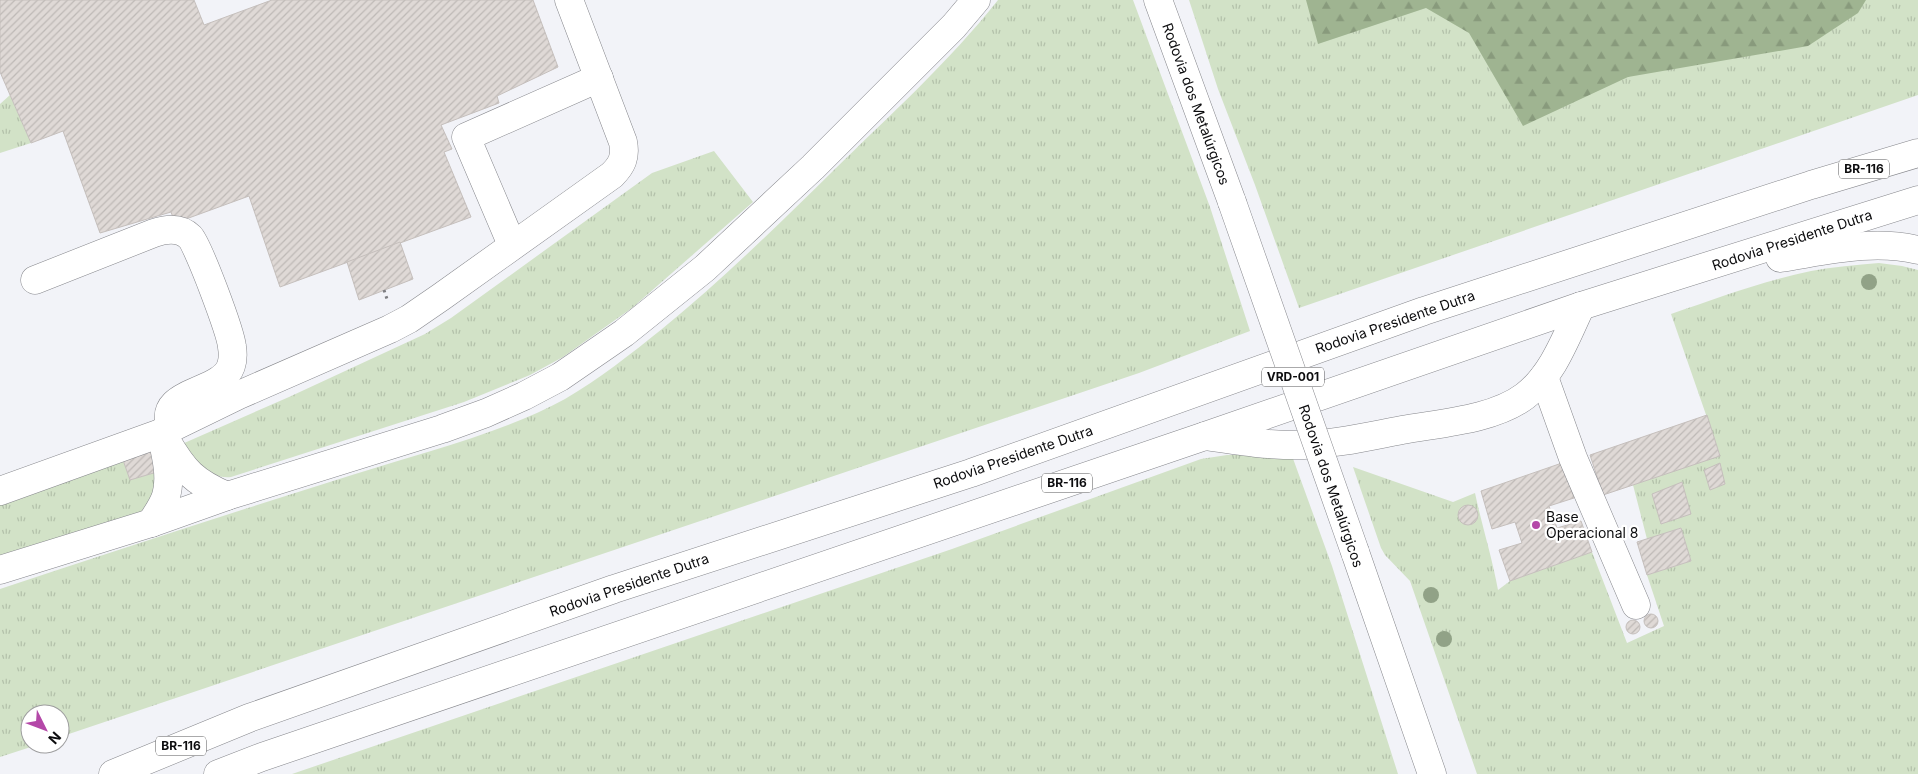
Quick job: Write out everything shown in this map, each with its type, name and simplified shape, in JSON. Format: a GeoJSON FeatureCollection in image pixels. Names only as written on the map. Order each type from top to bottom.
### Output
{"type":"FeatureCollection","features":[{"type":"Feature","properties":{"kind":"main road"},"geometry":{"type":"LineString","coordinates":[[0,491],[166,430],[239,395],[390,329],[409,319],[441,297],[607,179],[620,166],[624,155],[623,142],[570,0]]}},
{"type":"Feature","properties":{"kind":"main road"},"geometry":{"type":"LineString","coordinates":[[0,570],[151,523],[227,496],[442,429],[486,413],[560,377],[624,333],[704,268],[813,167],[954,26],[976,0]]}},
{"type":"Feature","properties":{"kind":"main road","name":"Rodovia dos Metalúrgicos"},"geometry":{"type":"LineString","coordinates":[[1158,0],[1232,202],[1432,774]]}},
{"type":"Feature","properties":{"kind":"main road"},"geometry":{"type":"LineString","coordinates":[[512,245],[466,137],[599,78]]}},
{"type":"Feature","properties":{"kind":"main road"},"geometry":{"type":"LineString","coordinates":[[1810,185],[1918,143]]}},
{"type":"Feature","properties":{"kind":"main road","name":"Rodovia Presidente Dutra"},"geometry":{"type":"LineString","coordinates":[[113,774],[249,718],[605,592],[971,473],[1424,311],[1810,185],[1918,153]]}},
{"type":"Feature","properties":{"kind":"main road","name":"Rodovia Presidente Dutra"},"geometry":{"type":"LineString","coordinates":[[218,774],[262,757],[1581,306],[1918,200]]}},
{"type":"Feature","properties":{"kind":"main road"},"geometry":{"type":"LineString","coordinates":[[35,280],[154,232],[172,229],[181,231],[189,236],[198,252],[230,336],[231,365],[222,380],[185,396],[171,408],[166,430],[168,486],[164,500],[151,523]]}},
{"type":"Feature","properties":{"kind":"main road"},"geometry":{"type":"LineString","coordinates":[[1695,270],[1877,244],[1918,250]]}},
{"type":"Feature","properties":{"kind":"main road"},"geometry":{"type":"LineString","coordinates":[[1205,436],[1261,444],[1304,445],[1352,440],[1486,414],[1513,404],[1526,395],[1544,377],[1581,306]]}},
{"type":"Feature","properties":{"kind":"main road"},"geometry":{"type":"LineString","coordinates":[[1544,377],[1573,458],[1636,605]]}},
{"type":"Feature","properties":{"kind":"main road"},"geometry":{"type":"LineString","coordinates":[[166,430],[180,463],[196,480],[227,496]]}},
{"type":"Feature","properties":{"kind":"main road"},"geometry":{"type":"LineString","coordinates":[[229,774],[262,757]]}},
{"type":"Feature","properties":{"kind":"green space"},"geometry":{"type":"Polygon","coordinates":[[[998,0],[1133,0],[1210,207],[1250,331],[1139,373],[70,734],[70,704],[20,704],[20,750],[0,757],[0,589],[488,432],[541,411],[565,399],[639,348],[728,272],[918,88],[998,0]]]}},
{"type":"Feature","properties":{"kind":"green space"},"geometry":{"type":"Polygon","coordinates":[[[1189,0],[1918,0],[1918,95],[1299,308],[1218,89],[1189,0]]]}},
{"type":"Feature","properties":{"kind":"green space"},"geometry":{"type":"Polygon","coordinates":[[[1306,0],[1866,0],[1858,13],[1808,46],[1628,77],[1523,126],[1469,33],[1426,8],[1318,44],[1306,0]]]}},
{"type":"Feature","properties":{"kind":"green space"},"geometry":{"type":"Polygon","coordinates":[[[10,95],[31,143],[0,153],[0,104],[10,95]]]}},
{"type":"Feature","properties":{"kind":"green space"},"geometry":{"type":"Polygon","coordinates":[[[714,151],[753,202],[632,308],[563,357],[530,375],[464,402],[231,477],[224,477],[210,472],[182,444],[425,334],[451,318],[652,173],[714,151]]]}},
{"type":"Feature","properties":{"kind":"green space"},"geometry":{"type":"Polygon","coordinates":[[[1879,263],[1918,270],[1918,774],[1477,774],[1410,581],[1385,555],[1381,548],[1353,467],[1453,502],[1475,493],[1498,590],[1510,581],[1592,552],[1627,643],[1664,626],[1647,575],[1691,561],[1681,528],[1647,539],[1633,485],[1720,455],[1671,314],[1740,290],[1793,275],[1828,268],[1879,263]]]}},
{"type":"Feature","properties":{"kind":"green space"},"geometry":{"type":"Polygon","coordinates":[[[1291,453],[1332,566],[1398,774],[292,774],[952,549],[1201,459],[1227,455],[1291,453]]]}},
{"type":"Feature","properties":{"kind":"green space"},"geometry":{"type":"Polygon","coordinates":[[[123,460],[130,480],[157,472],[151,509],[0,559],[0,505],[123,460]]]}},
{"type":"Feature","properties":{"kind":"building"},"geometry":{"type":"Polygon","coordinates":[[[0,0],[194,0],[204,25],[272,0],[533,0],[558,67],[497,96],[499,103],[441,125],[452,149],[444,152],[471,217],[280,287],[249,196],[175,223],[171,212],[100,233],[63,131],[31,143],[0,72],[0,0]]]}},
{"type":"Feature","properties":{"kind":"building"},"geometry":{"type":"Polygon","coordinates":[[[400,242],[413,279],[359,300],[347,262],[400,242]]]}},
{"type":"Feature","properties":{"kind":"building"},"geometry":{"type":"Polygon","coordinates":[[[1707,415],[1720,456],[1603,495],[1590,455],[1707,415]]]}},
{"type":"Feature","properties":{"kind":"building"},"geometry":{"type":"Polygon","coordinates":[[[151,451],[157,472],[130,480],[123,460],[151,451]]]}},
{"type":"Feature","properties":{"kind":"building","name":"Base Operacional 8"},"geometry":{"type":"Polygon","coordinates":[[[1562,463],[1574,498],[1549,506],[1557,528],[1581,521],[1592,552],[1510,581],[1499,550],[1522,543],[1515,522],[1492,529],[1481,491],[1562,463]]]}},
{"type":"Feature","properties":{"kind":"building"},"geometry":{"type":"Polygon","coordinates":[[[1720,463],[1725,484],[1710,490],[1704,470],[1720,463]]]}},
{"type":"Feature","properties":{"kind":"building"},"geometry":{"type":"Polygon","coordinates":[[[1682,482],[1691,514],[1661,524],[1652,494],[1682,482]]]}},
{"type":"Feature","properties":{"kind":"building"},"geometry":{"type":"Polygon","coordinates":[[[1468,505],[1475,508],[1478,515],[1475,522],[1468,525],[1461,522],[1458,515],[1461,508],[1468,505]]]}},
{"type":"Feature","properties":{"kind":"building"},"geometry":{"type":"Polygon","coordinates":[[[1681,528],[1691,561],[1647,575],[1637,542],[1681,528]]]}},
{"type":"Feature","properties":{"kind":"building"},"geometry":{"type":"Polygon","coordinates":[[[1648,614],[1654,614],[1658,621],[1654,628],[1648,628],[1644,624],[1644,618],[1648,614]]]}},
{"type":"Feature","properties":{"kind":"building"},"geometry":{"type":"Polygon","coordinates":[[[1630,620],[1636,620],[1640,627],[1636,634],[1630,634],[1626,630],[1626,624],[1630,620]]]}},
{"type":"Feature","properties":{"kind":"place","name":"Base Operacional 8"},"geometry":{"type":"Point","coordinates":[1536,525]}}]}
